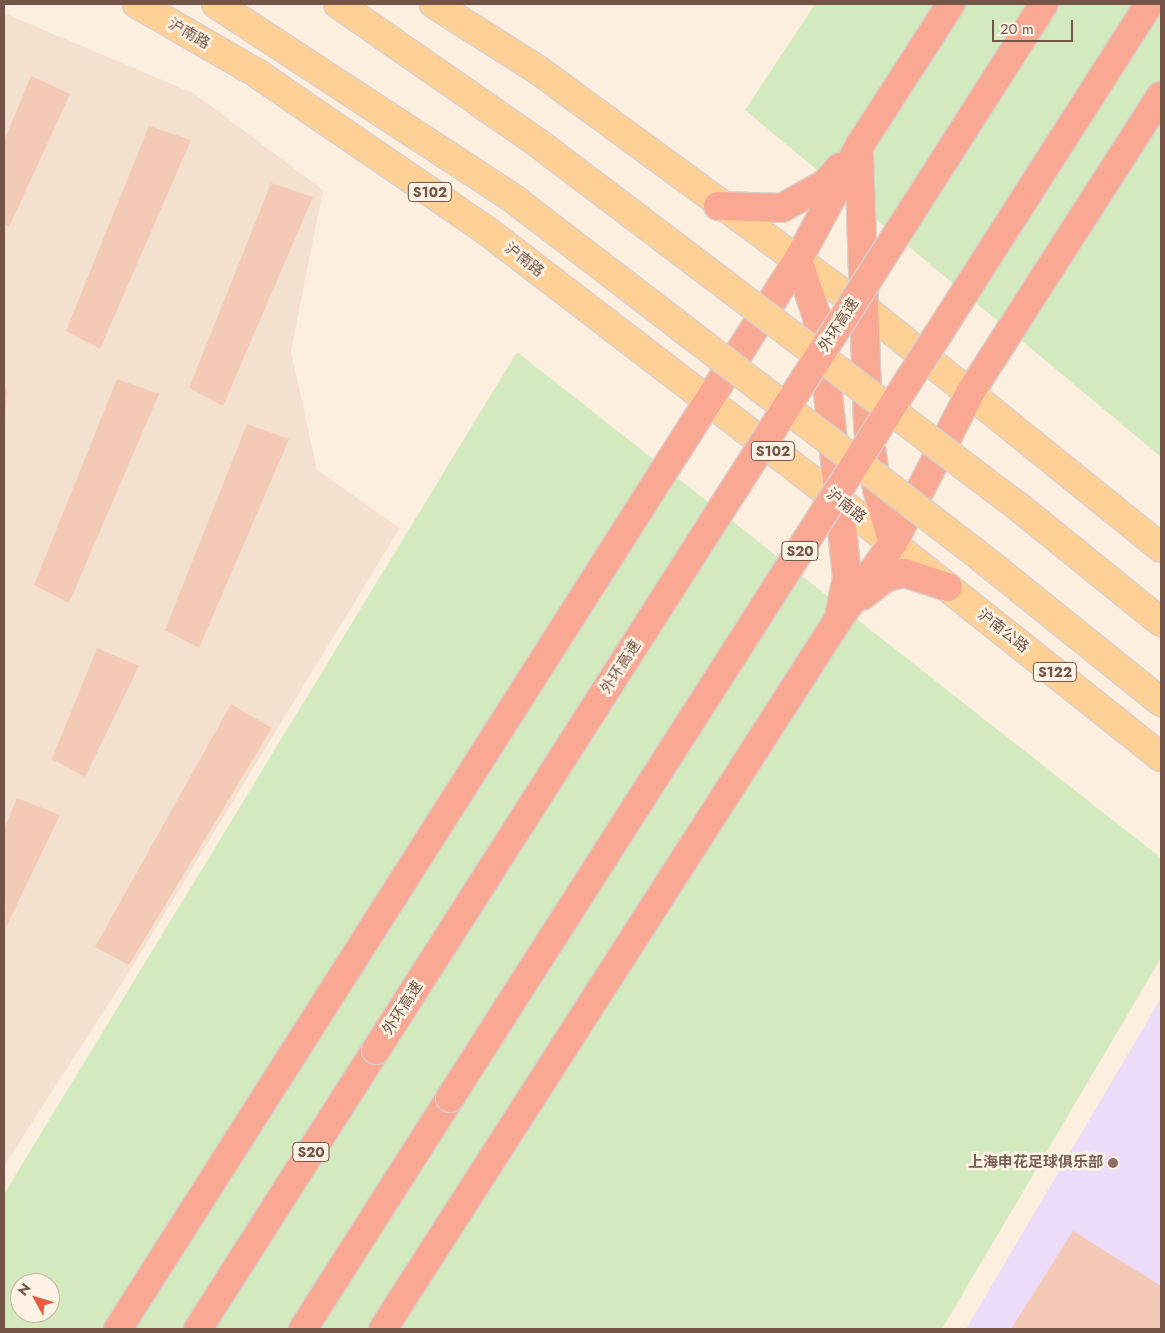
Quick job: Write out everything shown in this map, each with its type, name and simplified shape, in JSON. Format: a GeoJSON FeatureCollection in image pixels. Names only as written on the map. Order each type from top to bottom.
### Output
{"type":"FeatureCollection","features":[{"type":"Feature","properties":{"kind":"highway"},"geometry":{"type":"LineString","coordinates":[[118,1329],[798,260],[860,145],[951,4]]}},
{"type":"Feature","properties":{"kind":"highway","name":"外环高速"},"geometry":{"type":"LineString","coordinates":[[198,1329],[1044,4]]}},
{"type":"Feature","properties":{"kind":"highway","name":"S20"},"geometry":{"type":"LineString","coordinates":[[303,1329],[1149,4]]}},
{"type":"Feature","properties":{"kind":"highway"},"geometry":{"type":"LineString","coordinates":[[383,1329],[838,620],[893,543],[970,393],[1161,96]]}},
{"type":"Feature","properties":{"kind":"highway"},"geometry":{"type":"LineString","coordinates":[[718,206],[782,208],[826,183],[860,145]]}},
{"type":"Feature","properties":{"kind":"highway"},"geometry":{"type":"LineString","coordinates":[[860,145],[858,220],[865,309],[868,427],[877,489],[893,543]]}},
{"type":"Feature","properties":{"kind":"highway"},"geometry":{"type":"LineString","coordinates":[[798,260],[817,317],[840,501],[847,578],[838,620]]}},
{"type":"Feature","properties":{"kind":"highway"},"geometry":{"type":"LineString","coordinates":[[838,620],[885,578],[904,573],[948,587]]}},
{"type":"Feature","properties":{"kind":"main road","name":"沪南路"},"geometry":{"type":"LineString","coordinates":[[137,4],[258,74],[487,231],[707,402],[893,543]]}},
{"type":"Feature","properties":{"kind":"main road"},"geometry":{"type":"LineString","coordinates":[[216,4],[515,200],[982,558],[1161,702]]}},
{"type":"Feature","properties":{"kind":"main road"},"geometry":{"type":"LineString","coordinates":[[338,4],[546,149],[1020,508],[1161,622]]}},
{"type":"Feature","properties":{"kind":"main road"},"geometry":{"type":"LineString","coordinates":[[434,4],[538,70],[718,206],[798,260],[865,309],[1161,548]]}},
{"type":"Feature","properties":{"kind":"main road","name":"沪南公路"},"geometry":{"type":"LineString","coordinates":[[893,543],[1161,757]]}},
{"type":"Feature","properties":{"kind":"shaded area"},"geometry":{"type":"Polygon","coordinates":[[[4,13],[195,94],[323,190],[291,351],[317,470],[400,528],[124,980],[4,1166],[4,13]]]}},
{"type":"Feature","properties":{"kind":"shaded area","name":"上海申花足球俱乐部"},"geometry":{"type":"Polygon","coordinates":[[[1161,998],[1161,1329],[966,1329],[1161,998]]]}},
{"type":"Feature","properties":{"kind":"green space"},"geometry":{"type":"Polygon","coordinates":[[[815,4],[1161,4],[1161,457],[745,110],[815,4]]]}},
{"type":"Feature","properties":{"kind":"green space"},"geometry":{"type":"Polygon","coordinates":[[[517,352],[1161,858],[1161,958],[942,1329],[4,1329],[4,1194],[517,352]]]}},
{"type":"Feature","properties":{"kind":"building"},"geometry":{"type":"Polygon","coordinates":[[[31,76],[70,94],[9,227],[4,225],[4,141],[31,76]]]}},
{"type":"Feature","properties":{"kind":"building"},"geometry":{"type":"Polygon","coordinates":[[[149,126],[191,140],[100,349],[66,331],[149,126]]]}},
{"type":"Feature","properties":{"kind":"building"},"geometry":{"type":"Polygon","coordinates":[[[271,183],[313,197],[223,406],[189,388],[271,183]]]}},
{"type":"Feature","properties":{"kind":"building"},"geometry":{"type":"Polygon","coordinates":[[[117,379],[159,394],[69,603],[34,585],[117,379]]]}},
{"type":"Feature","properties":{"kind":"building"},"geometry":{"type":"Polygon","coordinates":[[[4,383],[7,391],[5,424],[4,424],[4,383]]]}},
{"type":"Feature","properties":{"kind":"building"},"geometry":{"type":"Polygon","coordinates":[[[247,424],[289,439],[199,648],[165,630],[247,424]]]}},
{"type":"Feature","properties":{"kind":"building"},"geometry":{"type":"Polygon","coordinates":[[[97,648],[139,666],[85,777],[52,759],[97,648]]]}},
{"type":"Feature","properties":{"kind":"building"},"geometry":{"type":"Polygon","coordinates":[[[231,704],[272,728],[129,965],[95,947],[231,704]]]}},
{"type":"Feature","properties":{"kind":"building"},"geometry":{"type":"Polygon","coordinates":[[[17,798],[60,815],[6,927],[4,829],[17,798]]]}},
{"type":"Feature","properties":{"kind":"building"},"geometry":{"type":"Polygon","coordinates":[[[1073,1231],[1161,1286],[1161,1329],[1011,1329],[1073,1231]]]}},
{"type":"Feature","properties":{"kind":"place","name":"上海申花足球俱乐部"},"geometry":{"type":"Point","coordinates":[1113,1163]}}]}
